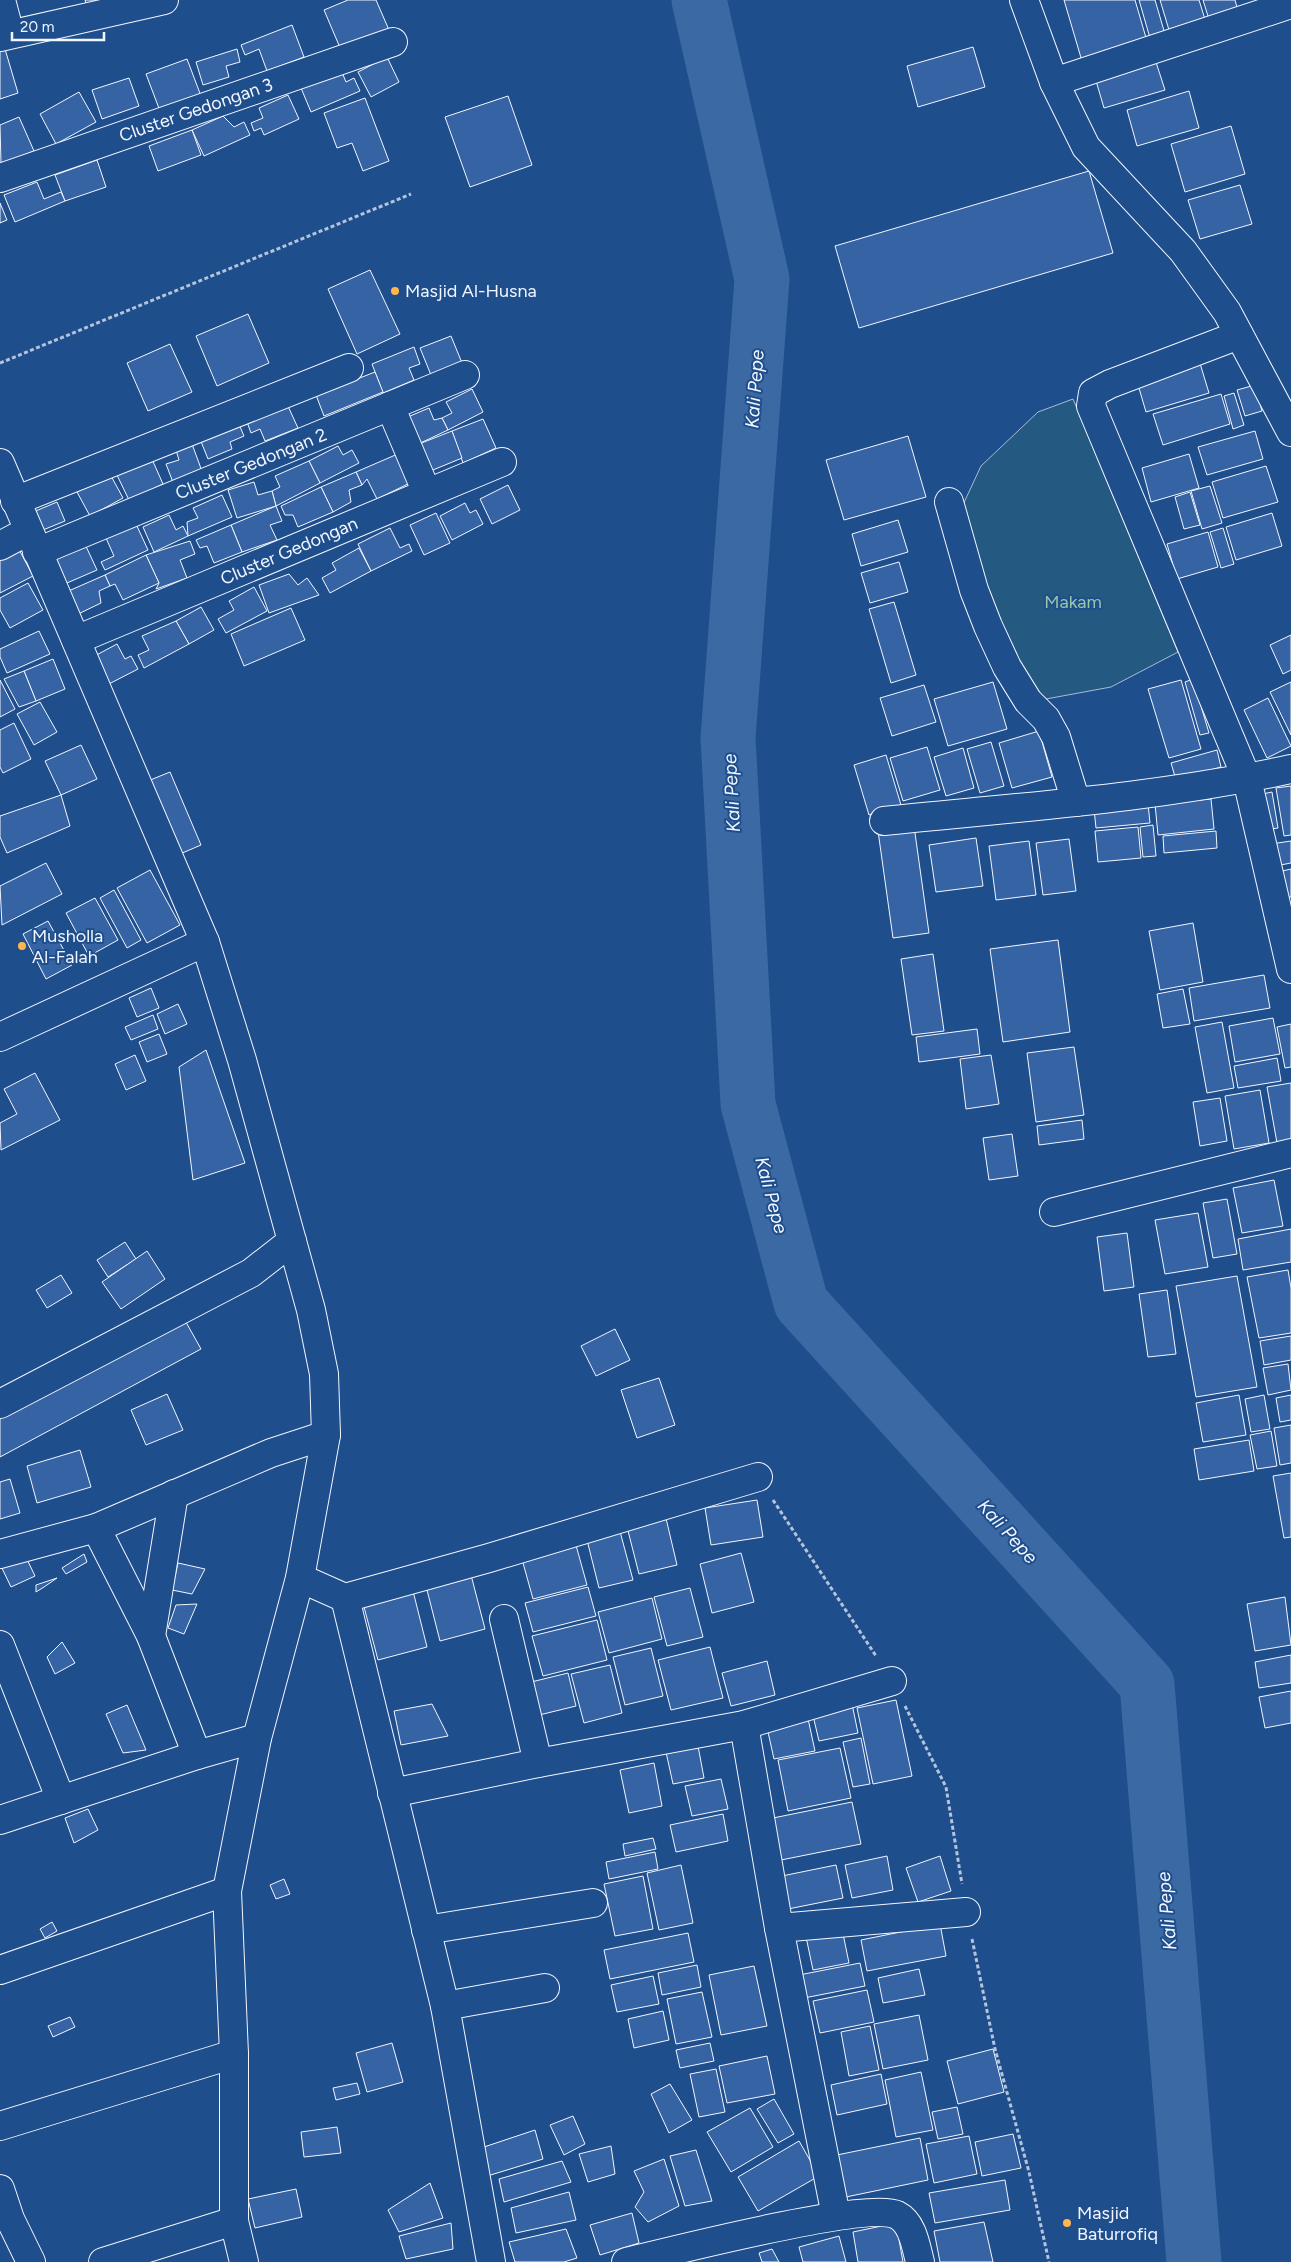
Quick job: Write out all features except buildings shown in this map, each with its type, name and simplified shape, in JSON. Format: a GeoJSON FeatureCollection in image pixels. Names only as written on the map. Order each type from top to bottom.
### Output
{"type":"FeatureCollection","features":[{"type":"Feature","properties":{"kind":"street"},"geometry":{"type":"LineString","coordinates":[[1,0],[5,36],[164,0]]}},
{"type":"Feature","properties":{"kind":"street"},"geometry":{"type":"LineString","coordinates":[[1024,0],[1054,82],[1086,147],[1183,251],[1227,312],[1289,423]]}},
{"type":"Feature","properties":{"kind":"street"},"geometry":{"type":"LineString","coordinates":[[1054,82],[1291,4]]}},
{"type":"Feature","properties":{"kind":"street","name":"Cluster Gedongan 3"},"geometry":{"type":"LineString","coordinates":[[0,178],[393,42]]}},
{"type":"Feature","properties":{"kind":"street"},"geometry":{"type":"LineString","coordinates":[[1239,335],[1110,384],[1093,393],[1091,406],[1247,779],[1291,969]]}},
{"type":"Feature","properties":{"kind":"street"},"geometry":{"type":"LineString","coordinates":[[16,501],[349,368]]}},
{"type":"Feature","properties":{"kind":"street","name":"Cluster Gedongan 2"},"geometry":{"type":"LineString","coordinates":[[0,546],[33,541],[390,406],[465,375]]}},
{"type":"Feature","properties":{"kind":"street"},"geometry":{"type":"LineString","coordinates":[[390,406],[427,493]]}},
{"type":"Feature","properties":{"kind":"street","name":"Cluster Gedongan"},"geometry":{"type":"LineString","coordinates":[[76,640],[502,462]]}},
{"type":"Feature","properties":{"kind":"street"},"geometry":{"type":"LineString","coordinates":[[0,463],[206,942],[223,996],[311,1310],[324,1374],[326,1435],[300,1578],[256,1738],[227,1891],[234,2054],[234,2221],[244,2262]]}},
{"type":"Feature","properties":{"kind":"street"},"geometry":{"type":"LineString","coordinates":[[949,502],[974,590],[988,626],[1007,667],[1028,701],[1046,719],[1056,737],[1076,802]]}},
{"type":"Feature","properties":{"kind":"street"},"geometry":{"type":"LineString","coordinates":[[884,821],[1076,802],[1247,779],[1291,769]]}},
{"type":"Feature","properties":{"kind":"street"},"geometry":{"type":"LineString","coordinates":[[0,1037],[206,942]]}},
{"type":"Feature","properties":{"kind":"street"},"geometry":{"type":"LineString","coordinates":[[1054,1212],[1291,1153]]}},
{"type":"Feature","properties":{"kind":"street"},"geometry":{"type":"LineString","coordinates":[[0,1404],[251,1273],[292,1241]]}},
{"type":"Feature","properties":{"kind":"street"},"geometry":{"type":"LineString","coordinates":[[0,1554],[96,1528],[271,1453],[326,1435]]}},
{"type":"Feature","properties":{"kind":"street"},"geometry":{"type":"LineString","coordinates":[[300,1578],[344,1598],[489,1558],[758,1477]]}},
{"type":"Feature","properties":{"kind":"street"},"geometry":{"type":"LineString","coordinates":[[151,1636],[174,1494]]}},
{"type":"Feature","properties":{"kind":"street"},"geometry":{"type":"LineString","coordinates":[[96,1528],[151,1636],[197,1755]]}},
{"type":"Feature","properties":{"kind":"street"},"geometry":{"type":"LineString","coordinates":[[344,1598],[445,2006],[491,2262]]}},
{"type":"Feature","properties":{"kind":"street"},"geometry":{"type":"LineString","coordinates":[[504,1619],[538,1763]]}},
{"type":"Feature","properties":{"kind":"street"},"geometry":{"type":"LineString","coordinates":[[0,1644],[61,1800]]}},
{"type":"Feature","properties":{"kind":"street"},"geometry":{"type":"LineString","coordinates":[[392,1792],[744,1725],[892,1681]]}},
{"type":"Feature","properties":{"kind":"street"},"geometry":{"type":"LineString","coordinates":[[744,1725],[779,1928],[836,2216]]}},
{"type":"Feature","properties":{"kind":"street"},"geometry":{"type":"LineString","coordinates":[[0,1820],[197,1755],[256,1738]]}},
{"type":"Feature","properties":{"kind":"street"},"geometry":{"type":"LineString","coordinates":[[0,1970],[227,1891]]}},
{"type":"Feature","properties":{"kind":"street"},"geometry":{"type":"LineString","coordinates":[[426,1930],[593,1903]]}},
{"type":"Feature","properties":{"kind":"street"},"geometry":{"type":"LineString","coordinates":[[779,1928],[966,1912]]}},
{"type":"Feature","properties":{"kind":"street"},"geometry":{"type":"LineString","coordinates":[[445,2006],[545,1988]]}},
{"type":"Feature","properties":{"kind":"street"},"geometry":{"type":"LineString","coordinates":[[0,2126],[234,2054]]}},
{"type":"Feature","properties":{"kind":"street"},"geometry":{"type":"LineString","coordinates":[[0,2189],[5,2221],[31,2262]]}},
{"type":"Feature","properties":{"kind":"street"},"geometry":{"type":"LineString","coordinates":[[626,2262],[698,2254],[836,2216],[882,2213],[895,2214],[902,2219],[913,2236],[920,2262]]}},
{"type":"Feature","properties":{"kind":"street"},"geometry":{"type":"LineString","coordinates":[[103,2262],[234,2221]]}},
{"type":"Feature","properties":{"kind":"path"},"geometry":{"type":"LineString","coordinates":[[0,364],[411,194]]}},
{"type":"Feature","properties":{"kind":"path"},"geometry":{"type":"LineString","coordinates":[[758,1477],[892,1681],[946,1787],[966,1912],[995,2049],[1029,2172],[1048,2262]]}},
{"type":"Feature","properties":{"kind":"green space","name":"Makam"},"geometry":{"type":"Polygon","coordinates":[[[1073,399],[1178,652],[1111,687],[1046,699],[1017,668],[1000,630],[961,509],[981,466],[1038,412],[1073,399]]]}},
{"type":"Feature","properties":{"kind":"waterway","name":"Kali Pepe"},"geometry":{"type":"LineString","coordinates":[[699,0],[762,279],[728,738],[748,1104],[801,1303],[1147,1684],[1194,2262]]}},
{"type":"Feature","properties":{"kind":"place","name":"Masjid Al-Husna"},"geometry":{"type":"Point","coordinates":[395,291]}},
{"type":"Feature","properties":{"kind":"place","name":"Musholla Al-Falah"},"geometry":{"type":"Point","coordinates":[22,946]}},
{"type":"Feature","properties":{"kind":"place","name":"Masjid Baturrofiq"},"geometry":{"type":"Point","coordinates":[1067,2223]}}]}
